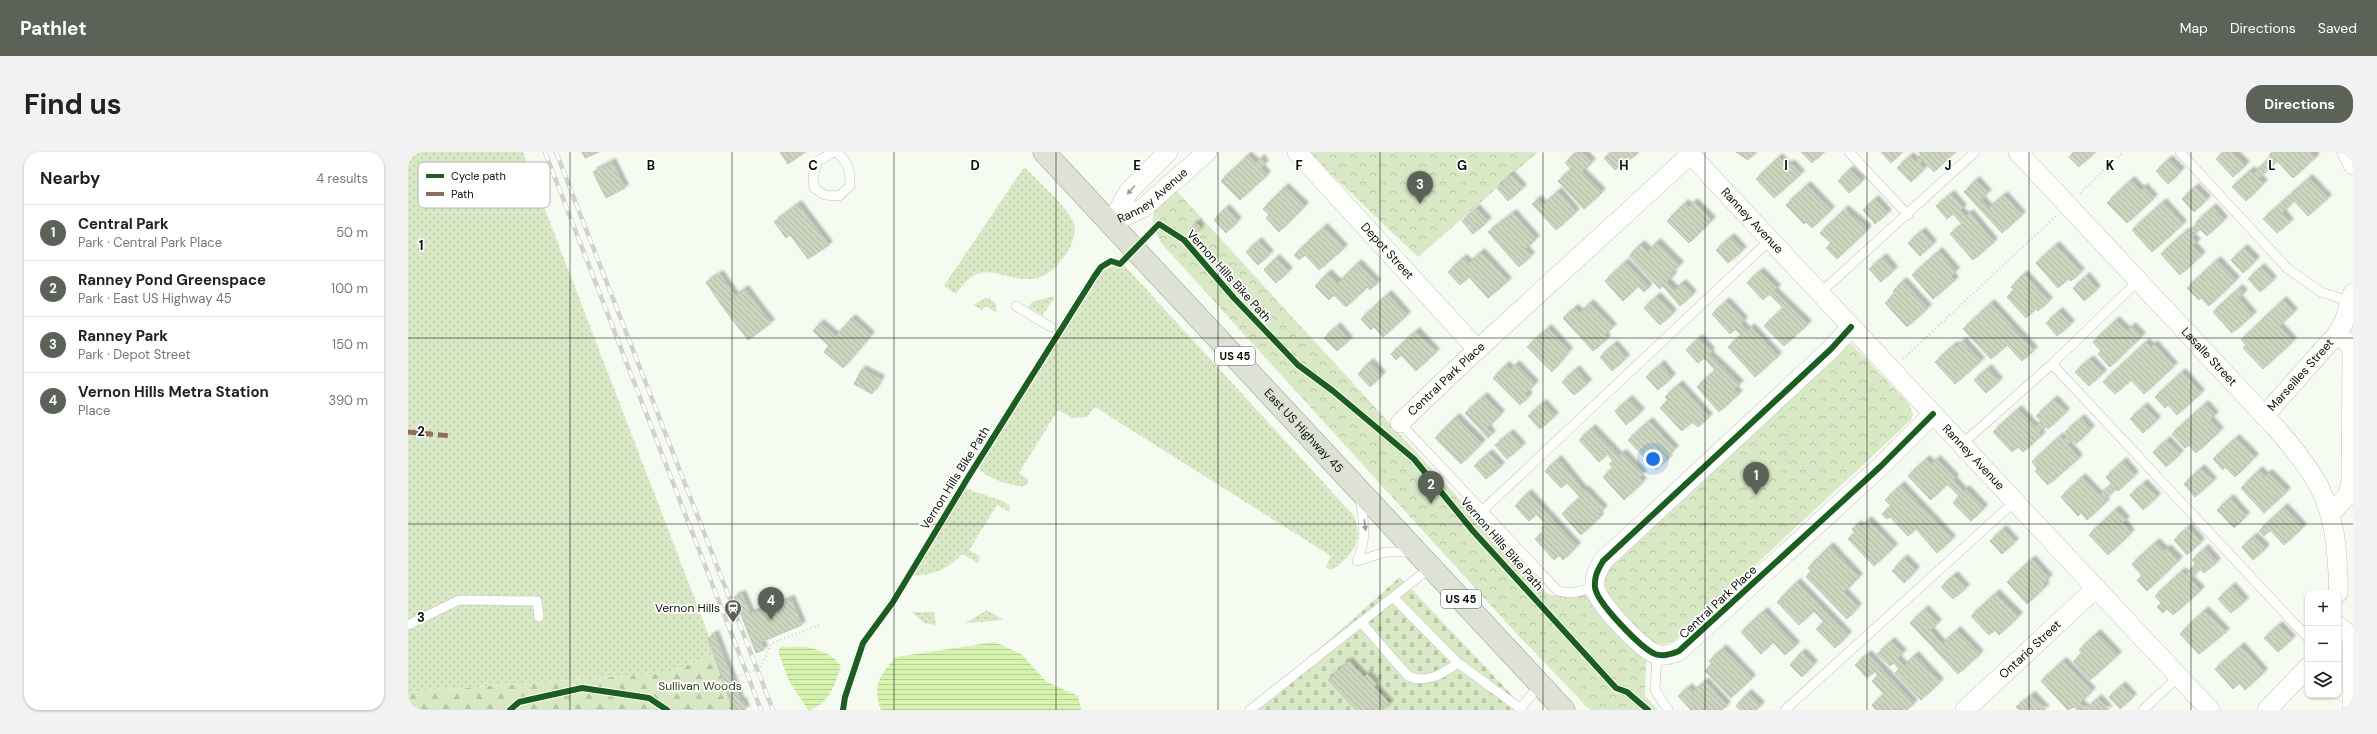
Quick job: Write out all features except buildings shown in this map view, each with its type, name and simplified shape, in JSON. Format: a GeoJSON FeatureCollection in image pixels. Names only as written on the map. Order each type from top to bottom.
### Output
{"type":"FeatureCollection","features":[{"type":"Feature","properties":{"kind":"main road","name":"East US Highway 45"},"geometry":{"type":"LineString","coordinates":[[1044,152],[1564,710]]}},
{"type":"Feature","properties":{"kind":"street","name":"Ranney Avenue"},"geometry":{"type":"LineString","coordinates":[[1111,223],[1129,192],[1168,152]]}},
{"type":"Feature","properties":{"kind":"street","name":"Ranney Avenue"},"geometry":{"type":"LineString","coordinates":[[1111,223],[1143,208],[1207,152]]}},
{"type":"Feature","properties":{"kind":"street","name":"Depot Street"},"geometry":{"type":"LineString","coordinates":[[1297,152],[1478,349]]}},
{"type":"Feature","properties":{"kind":"street","name":"Lasalle Street"},"geometry":{"type":"LineString","coordinates":[[2018,152],[2264,416],[2308,467],[2319,485],[2331,513],[2336,532],[2338,590]]}},
{"type":"Feature","properties":{"kind":"street"},"geometry":{"type":"LineString","coordinates":[[2348,152],[2353,164]]}},
{"type":"Feature","properties":{"kind":"street","name":"Ranney Avenue"},"geometry":{"type":"LineString","coordinates":[[1689,153],[2210,710]]}},
{"type":"Feature","properties":{"kind":"street","name":"Central Park Place"},"geometry":{"type":"LineString","coordinates":[[1400,423],[1689,153]]}},
{"type":"Feature","properties":{"kind":"street","name":"Marseilles Street"},"geometry":{"type":"LineString","coordinates":[[2264,416],[2337,334],[2352,299]]}},
{"type":"Feature","properties":{"kind":"street"},"geometry":{"type":"LineString","coordinates":[[1657,655],[1647,650],[1599,600],[1594,588],[1595,574],[1603,561],[1830,349],[1851,327]]}},
{"type":"Feature","properties":{"kind":"street","name":"Marseilles Street"},"geometry":{"type":"LineString","coordinates":[[2331,513],[2348,495],[2351,482],[2352,351],[2348,343],[2337,334]]}},
{"type":"Feature","properties":{"kind":"street","name":"Central Park Place"},"geometry":{"type":"LineString","coordinates":[[1657,655],[1669,655],[1686,647],[1881,466],[1933,414]]}},
{"type":"Feature","properties":{"kind":"street","name":"Ontario Street"},"geometry":{"type":"LineString","coordinates":[[1965,710],[2096,588]]}},
{"type":"Feature","properties":{"kind":"street"},"geometry":{"type":"LineString","coordinates":[[2341,628],[2352,637],[2352,710]]}},
{"type":"Feature","properties":{"kind":"street"},"geometry":{"type":"LineString","coordinates":[[2267,710],[2305,670]]}},
{"type":"Feature","properties":{"kind":"lane"},"geometry":{"type":"LineString","coordinates":[[834,152],[818,161],[813,176],[814,188],[825,195],[839,196],[850,186],[850,174],[847,162],[837,152]]}},
{"type":"Feature","properties":{"kind":"lane"},"geometry":{"type":"LineString","coordinates":[[1850,152],[1908,215]]}},
{"type":"Feature","properties":{"kind":"lane"},"geometry":{"type":"LineString","coordinates":[[1820,294],[1975,152]]}},
{"type":"Feature","properties":{"kind":"lane"},"geometry":{"type":"LineString","coordinates":[[2180,152],[2288,269],[2321,292],[2352,299]]}},
{"type":"Feature","properties":{"kind":"lane"},"geometry":{"type":"LineString","coordinates":[[1482,511],[1770,240]]}},
{"type":"Feature","properties":{"kind":"lane"},"geometry":{"type":"LineString","coordinates":[[1961,445],[2052,364],[2138,281]]}},
{"type":"Feature","properties":{"kind":"lane"},"geometry":{"type":"LineString","coordinates":[[1016,306],[1051,327]]}},
{"type":"Feature","properties":{"kind":"lane"},"geometry":{"type":"LineString","coordinates":[[2052,364],[2305,635]]}},
{"type":"Feature","properties":{"kind":"lane","name":"Central Park Place"},"geometry":{"type":"LineString","coordinates":[[1400,423],[1558,592],[1570,593],[1594,588]]}},
{"type":"Feature","properties":{"kind":"lane"},"geometry":{"type":"LineString","coordinates":[[1250,710],[1393,597],[1424,560],[1386,552],[1357,561],[1366,531],[1358,489]]}},
{"type":"Feature","properties":{"kind":"lane"},"geometry":{"type":"LineString","coordinates":[[1785,710],[2014,502]]}},
{"type":"Feature","properties":{"kind":"lane"},"geometry":{"type":"LineString","coordinates":[[1393,597],[1458,663],[1520,709],[1541,685]]}},
{"type":"Feature","properties":{"kind":"lane"},"geometry":{"type":"LineString","coordinates":[[408,625],[459,600],[537,601],[539,617]]}},
{"type":"Feature","properties":{"kind":"lane"},"geometry":{"type":"LineString","coordinates":[[1361,622],[1408,676],[1417,680],[1440,675],[1458,663]]}},
{"type":"Feature","properties":{"kind":"lane"},"geometry":{"type":"LineString","coordinates":[[1657,655],[1654,677],[1655,690],[1668,710]]}},
{"type":"Feature","properties":{"kind":"lane"},"geometry":{"type":"LineString","coordinates":[[2142,710],[2179,676]]}},
{"type":"Feature","properties":{"kind":"path"},"geometry":{"type":"LineString","coordinates":[[1814,440],[1891,370],[2123,152]]}},
{"type":"Feature","properties":{"kind":"path"},"geometry":{"type":"LineString","coordinates":[[1184,239],[1193,231]]}},
{"type":"Feature","properties":{"kind":"path"},"geometry":{"type":"LineString","coordinates":[[1788,428],[1797,430],[1814,440],[1821,453],[1823,470],[1793,467],[1786,460],[1788,428]]}},
{"type":"Feature","properties":{"kind":"path"},"geometry":{"type":"LineString","coordinates":[[692,710],[700,697],[738,682],[736,677],[760,668],[772,643],[822,624]]}},
{"type":"Feature","properties":{"kind":"green space"},"geometry":{"type":"Polygon","coordinates":[[[408,152],[523,152],[527,162],[418,162],[418,208],[545,208],[716,654],[666,673],[408,692],[408,152]]]}},
{"type":"Feature","properties":{"kind":"green space"},"geometry":{"type":"Polygon","coordinates":[[[1308,152],[1538,152],[1418,257],[1308,152]]]}},
{"type":"Feature","properties":{"kind":"green space"},"geometry":{"type":"Polygon","coordinates":[[[1024,167],[1070,215],[1075,231],[1068,252],[1056,267],[1041,277],[1020,279],[991,273],[983,273],[974,275],[956,294],[944,286],[1024,167]]]}},
{"type":"Feature","properties":{"kind":"green space"},"geometry":{"type":"Polygon","coordinates":[[[1174,188],[1541,588],[1550,595],[1584,594],[1646,659],[1645,696],[1658,710],[1590,710],[1515,632],[1162,244],[1154,227],[1154,213],[1156,207],[1174,188]]]}},
{"type":"Feature","properties":{"kind":"green space"},"geometry":{"type":"Polygon","coordinates":[[[1124,265],[1354,516],[1358,529],[1357,541],[1347,557],[1336,567],[1329,569],[1326,567],[1331,556],[1095,407],[1087,417],[1072,418],[1058,410],[1019,473],[1028,479],[1028,483],[1025,486],[1000,481],[987,475],[979,468],[1102,271],[1112,266],[1119,268],[1124,265]]]}},
{"type":"Feature","properties":{"kind":"green space"},"geometry":{"type":"Polygon","coordinates":[[[1054,296],[1055,298],[1042,315],[1028,307],[1032,302],[1054,296]]]}},
{"type":"Feature","properties":{"kind":"green space"},"geometry":{"type":"Polygon","coordinates":[[[989,298],[996,304],[996,313],[986,306],[982,310],[973,305],[983,299],[989,298]]]}},
{"type":"Feature","properties":{"kind":"green space"},"geometry":{"type":"Polygon","coordinates":[[[1852,344],[1909,404],[1913,414],[1911,420],[1674,641],[1662,645],[1645,638],[1603,591],[1601,572],[1843,346],[1852,344]]]}},
{"type":"Feature","properties":{"kind":"green space"},"geometry":{"type":"Polygon","coordinates":[[[965,488],[1005,502],[1009,505],[1010,512],[997,505],[969,550],[980,556],[978,563],[962,554],[950,565],[939,571],[910,576],[965,488]]]}},
{"type":"Feature","properties":{"kind":"green space"},"geometry":{"type":"Polygon","coordinates":[[[1400,577],[1526,710],[1250,710],[1400,577]]]}},
{"type":"Feature","properties":{"kind":"green space"},"geometry":{"type":"Polygon","coordinates":[[[987,610],[1004,620],[965,623],[987,610]]]}},
{"type":"Feature","properties":{"kind":"green space"},"geometry":{"type":"Polygon","coordinates":[[[912,612],[934,612],[936,625],[924,623],[912,612]]]}},
{"type":"Feature","properties":{"kind":"green space","name":"Sullivan Woods"},"geometry":{"type":"Polygon","coordinates":[[[716,654],[737,710],[408,710],[408,692],[666,673],[716,654]]]}},
{"type":"Feature","properties":{"kind":"shaded area"},"geometry":{"type":"Polygon","coordinates":[[[995,642],[1021,654],[1047,682],[1078,696],[1081,710],[881,710],[877,694],[879,681],[886,669],[896,657],[995,642]]]}},
{"type":"Feature","properties":{"kind":"shaded area"},"geometry":{"type":"Polygon","coordinates":[[[782,646],[809,647],[819,650],[830,656],[841,666],[837,679],[830,693],[821,704],[815,708],[808,710],[789,681],[778,651],[782,646]]]}},
{"type":"Feature","properties":{"kind":"railway"},"geometry":{"type":"LineString","coordinates":[[545,152],[549,162]]}},
{"type":"Feature","properties":{"kind":"railway"},"geometry":{"type":"LineString","coordinates":[[556,152],[773,710]]}},
{"type":"Feature","properties":{"kind":"railway"},"geometry":{"type":"LineString","coordinates":[[550,165],[761,710]]}},
{"type":"Feature","properties":{"kind":"marked path"},"geometry":{"type":"LineString","coordinates":[[408,432],[452,436]]}},
{"type":"Feature","properties":{"kind":"cycle path","name":"Vernon Hills Bike Path"},"geometry":{"type":"LineString","coordinates":[[843,710],[845,697],[863,643],[893,602],[969,476],[1094,277],[1101,267],[1111,261],[1120,264],[1159,224],[1184,240],[1234,298],[1298,365],[1333,391],[1414,459],[1473,531],[1616,688],[1627,692],[1648,710]]}},
{"type":"Feature","properties":{"kind":"cycle path"},"geometry":{"type":"LineString","coordinates":[[1851,327],[1831,349],[1603,561],[1596,576],[1595,587],[1597,594],[1603,603],[1620,624],[1648,650],[1655,654],[1664,655],[1679,651],[1881,466],[1933,414]]}},
{"type":"Feature","properties":{"kind":"cycle path"},"geometry":{"type":"LineString","coordinates":[[510,710],[519,702],[582,688],[649,698],[667,710]]}},
{"type":"Feature","properties":{"kind":"place","name":"Ranney Park"},"geometry":{"type":"Point","coordinates":[1420,204]}},
{"type":"Feature","properties":{"kind":"place","name":"Central Park"},"geometry":{"type":"Point","coordinates":[1756,495]}},
{"type":"Feature","properties":{"kind":"place","name":"Ranney Pond Greenspace"},"geometry":{"type":"Point","coordinates":[1431,504]}},
{"type":"Feature","properties":{"kind":"place","name":"Vernon Hills Metra Station"},"geometry":{"type":"Point","coordinates":[771,620]}},
{"type":"Feature","properties":{"kind":"place","name":"Vernon Hills"},"geometry":{"type":"Point","coordinates":[733,623]}}]}
